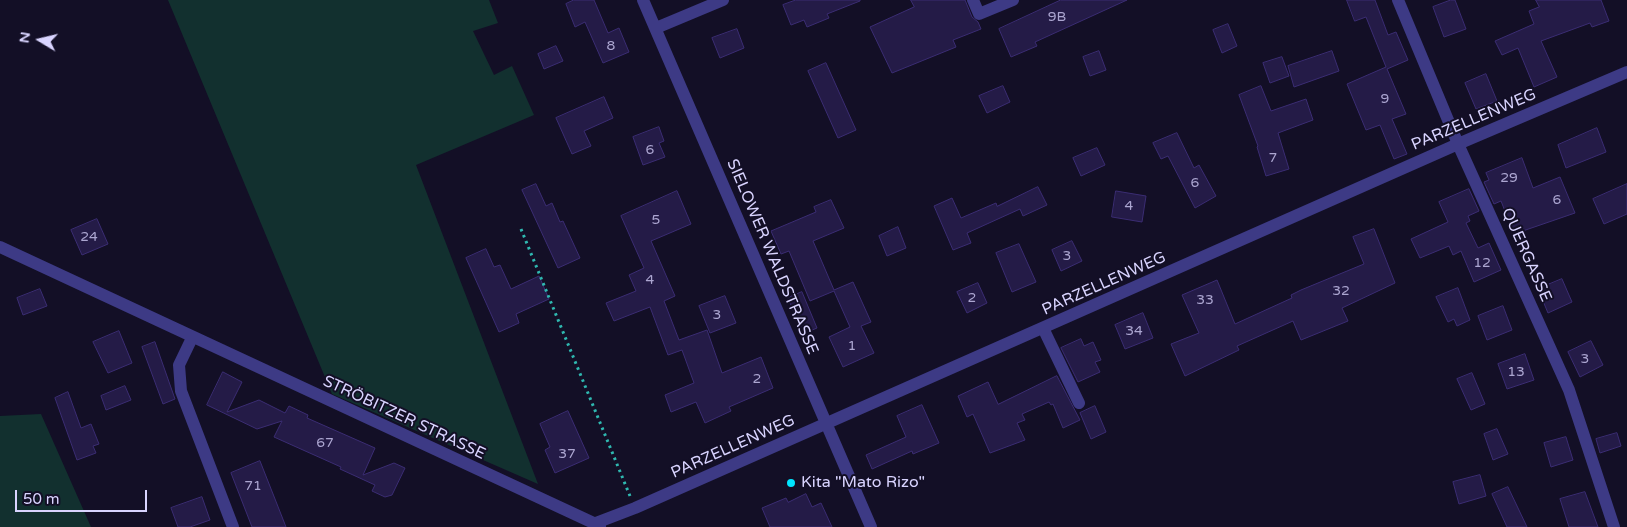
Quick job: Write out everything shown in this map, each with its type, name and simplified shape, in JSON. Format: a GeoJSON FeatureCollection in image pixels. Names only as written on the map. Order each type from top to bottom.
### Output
{"type":"FeatureCollection","features":[{"type":"Feature","properties":{"kind":"street","name":"SIELOWER WALDSTRASSE"},"geometry":{"type":"LineString","coordinates":[[643,0],[827,423],[870,527]]}},
{"type":"Feature","properties":{"kind":"street"},"geometry":{"type":"LineString","coordinates":[[656,28],[722,0]]}},
{"type":"Feature","properties":{"kind":"street"},"geometry":{"type":"LineString","coordinates":[[973,0],[979,14],[1013,0]]}},
{"type":"Feature","properties":{"kind":"street","name":"QUERGASSE"},"geometry":{"type":"LineString","coordinates":[[1398,0],[1458,144],[1569,390],[1614,527]]}},
{"type":"Feature","properties":{"kind":"street","name":"PARZELLENWEG"},"geometry":{"type":"LineString","coordinates":[[598,525],[1458,144],[1627,72]]}},
{"type":"Feature","properties":{"kind":"street","name":"STRÖBITZER STRASSE"},"geometry":{"type":"LineString","coordinates":[[0,248],[598,525]]}},
{"type":"Feature","properties":{"kind":"street"},"geometry":{"type":"LineString","coordinates":[[1043,328],[1079,402]]}},
{"type":"Feature","properties":{"kind":"street"},"geometry":{"type":"LineString","coordinates":[[192,338],[179,365],[181,391],[233,527]]}},
{"type":"Feature","properties":{"kind":"street"},"geometry":{"type":"LineString","coordinates":[[566,511],[572,527]]}},
{"type":"Feature","properties":{"kind":"path"},"geometry":{"type":"LineString","coordinates":[[521,229],[635,508]]}},
{"type":"Feature","properties":{"kind":"green space"},"geometry":{"type":"Polygon","coordinates":[[[168,0],[489,0],[498,23],[473,31],[494,75],[512,66],[534,115],[416,165],[538,484],[332,394],[168,0]]]}},
{"type":"Feature","properties":{"kind":"green space"},"geometry":{"type":"Polygon","coordinates":[[[41,414],[91,527],[0,527],[0,416],[41,414]]]}},
{"type":"Feature","properties":{"kind":"building"},"geometry":{"type":"Polygon","coordinates":[[[574,0],[594,0],[608,33],[619,28],[629,52],[603,63],[585,22],[575,27],[566,4],[574,0]]]}},
{"type":"Feature","properties":{"kind":"building"},"geometry":{"type":"Polygon","coordinates":[[[796,0],[860,1],[827,14],[829,18],[807,27],[804,20],[791,25],[783,5],[796,0]]]}},
{"type":"Feature","properties":{"kind":"building"},"geometry":{"type":"Polygon","coordinates":[[[911,0],[965,0],[972,17],[978,22],[981,29],[953,40],[956,47],[892,73],[870,27],[914,7],[911,0]]]}},
{"type":"Feature","properties":{"kind":"building"},"geometry":{"type":"Polygon","coordinates":[[[1061,0],[1127,0],[1035,42],[1037,46],[1011,57],[999,29],[1061,0]]]}},
{"type":"Feature","properties":{"kind":"building"},"geometry":{"type":"Polygon","coordinates":[[[1347,0],[1375,0],[1388,35],[1396,32],[1408,60],[1387,69],[1406,114],[1392,119],[1407,154],[1394,159],[1380,125],[1366,130],[1347,84],[1386,67],[1366,17],[1355,21],[1347,0]]]}},
{"type":"Feature","properties":{"kind":"building"},"geometry":{"type":"Polygon","coordinates":[[[1455,0],[1466,29],[1444,37],[1433,7],[1455,0]]]}},
{"type":"Feature","properties":{"kind":"building"},"geometry":{"type":"Polygon","coordinates":[[[1536,0],[1601,0],[1609,21],[1592,27],[1590,23],[1541,41],[1557,77],[1534,87],[1518,48],[1502,55],[1495,41],[1534,24],[1529,11],[1539,7],[1536,0]]]}},
{"type":"Feature","properties":{"kind":"building"},"geometry":{"type":"Polygon","coordinates":[[[1228,24],[1237,46],[1222,53],[1213,30],[1228,24]]]}},
{"type":"Feature","properties":{"kind":"building"},"geometry":{"type":"Polygon","coordinates":[[[737,29],[744,48],[720,58],[712,38],[737,29]]]}},
{"type":"Feature","properties":{"kind":"building"},"geometry":{"type":"Polygon","coordinates":[[[556,46],[563,61],[544,69],[538,54],[556,46]]]}},
{"type":"Feature","properties":{"kind":"building"},"geometry":{"type":"Polygon","coordinates":[[[1099,51],[1106,70],[1090,76],[1083,57],[1099,51]]]}},
{"type":"Feature","properties":{"kind":"building"},"geometry":{"type":"Polygon","coordinates":[[[1332,51],[1339,71],[1294,87],[1288,66],[1332,51]]]}},
{"type":"Feature","properties":{"kind":"building"},"geometry":{"type":"Polygon","coordinates":[[[1282,57],[1289,76],[1270,83],[1263,63],[1282,57]]]}},
{"type":"Feature","properties":{"kind":"building"},"geometry":{"type":"Polygon","coordinates":[[[826,63],[856,130],[838,138],[808,71],[826,63]]]}},
{"type":"Feature","properties":{"kind":"building"},"geometry":{"type":"Polygon","coordinates":[[[1486,74],[1497,101],[1476,109],[1465,83],[1486,74]]]}},
{"type":"Feature","properties":{"kind":"building"},"geometry":{"type":"Polygon","coordinates":[[[1003,86],[1010,102],[987,113],[979,96],[1003,86]]]}},
{"type":"Feature","properties":{"kind":"building"},"geometry":{"type":"Polygon","coordinates":[[[1261,86],[1271,111],[1306,99],[1313,120],[1278,133],[1289,169],[1266,176],[1258,146],[1239,95],[1261,86]]]}},
{"type":"Feature","properties":{"kind":"building"},"geometry":{"type":"Polygon","coordinates":[[[604,97],[613,118],[584,131],[591,146],[572,154],[556,118],[604,97]]]}},
{"type":"Feature","properties":{"kind":"building"},"geometry":{"type":"Polygon","coordinates":[[[659,127],[664,141],[659,143],[665,157],[643,165],[633,137],[659,127]]]}},
{"type":"Feature","properties":{"kind":"building"},"geometry":{"type":"Polygon","coordinates":[[[1597,128],[1606,152],[1566,168],[1558,145],[1597,128]]]}},
{"type":"Feature","properties":{"kind":"building"},"geometry":{"type":"Polygon","coordinates":[[[1177,133],[1194,168],[1199,165],[1216,196],[1195,208],[1168,156],[1161,159],[1153,143],[1177,133]]]}},
{"type":"Feature","properties":{"kind":"building"},"geometry":{"type":"Polygon","coordinates":[[[1097,148],[1105,165],[1081,176],[1073,158],[1097,148]]]}},
{"type":"Feature","properties":{"kind":"building"},"geometry":{"type":"Polygon","coordinates":[[[1522,158],[1533,188],[1560,177],[1575,213],[1514,234],[1501,201],[1494,204],[1484,182],[1489,180],[1486,173],[1522,158]]]}},
{"type":"Feature","properties":{"kind":"building"},"geometry":{"type":"Polygon","coordinates":[[[536,184],[546,206],[552,203],[560,222],[563,221],[580,258],[558,268],[522,190],[536,184]]]}},
{"type":"Feature","properties":{"kind":"building"},"geometry":{"type":"Polygon","coordinates":[[[1627,184],[1627,214],[1604,224],[1593,199],[1627,184]]]}},
{"type":"Feature","properties":{"kind":"building"},"geometry":{"type":"Polygon","coordinates":[[[1038,187],[1047,205],[1023,216],[1020,209],[967,233],[971,243],[953,250],[934,206],[952,198],[961,218],[996,203],[997,206],[1038,187]]]}},
{"type":"Feature","properties":{"kind":"building"},"geometry":{"type":"Polygon","coordinates":[[[1469,189],[1479,211],[1468,216],[1470,221],[1466,223],[1478,248],[1489,243],[1501,270],[1474,282],[1461,251],[1453,255],[1449,246],[1420,258],[1411,239],[1448,222],[1439,202],[1469,189]]]}},
{"type":"Feature","properties":{"kind":"building"},"geometry":{"type":"Polygon","coordinates":[[[677,191],[691,224],[651,241],[675,296],[664,301],[679,340],[707,330],[722,373],[761,357],[773,388],[729,407],[731,411],[705,423],[696,402],[671,412],[665,395],[694,383],[682,350],[668,355],[650,307],[614,321],[606,303],[636,291],[629,275],[644,268],[621,216],[677,191]]]}},
{"type":"Feature","properties":{"kind":"building"},"geometry":{"type":"Polygon","coordinates":[[[1116,191],[1146,196],[1142,222],[1112,217],[1116,191]]]}},
{"type":"Feature","properties":{"kind":"building"},"geometry":{"type":"Polygon","coordinates":[[[831,200],[844,228],[813,241],[834,290],[853,282],[871,322],[861,326],[874,353],[843,367],[829,337],[850,327],[834,291],[810,301],[789,251],[781,254],[771,231],[816,212],[814,207],[831,200]]]}},
{"type":"Feature","properties":{"kind":"building"},"geometry":{"type":"Polygon","coordinates":[[[97,219],[108,244],[82,255],[71,230],[97,219]]]}},
{"type":"Feature","properties":{"kind":"building"},"geometry":{"type":"Polygon","coordinates":[[[898,227],[906,248],[887,256],[879,236],[898,227]]]}},
{"type":"Feature","properties":{"kind":"building"},"geometry":{"type":"Polygon","coordinates":[[[1374,229],[1395,283],[1342,308],[1348,321],[1301,340],[1293,321],[1237,346],[1239,350],[1185,376],[1171,344],[1199,333],[1182,295],[1217,280],[1235,324],[1292,298],[1291,295],[1301,290],[1364,264],[1353,237],[1374,229]]]}},
{"type":"Feature","properties":{"kind":"building"},"geometry":{"type":"Polygon","coordinates":[[[1072,241],[1082,261],[1061,271],[1052,250],[1072,241]]]}},
{"type":"Feature","properties":{"kind":"building"},"geometry":{"type":"Polygon","coordinates":[[[1019,244],[1036,282],[1012,292],[996,253],[1019,244]]]}},
{"type":"Feature","properties":{"kind":"building"},"geometry":{"type":"Polygon","coordinates":[[[486,249],[494,267],[500,265],[511,289],[539,276],[549,299],[516,314],[519,323],[499,332],[466,258],[486,249]]]}},
{"type":"Feature","properties":{"kind":"building"},"geometry":{"type":"Polygon","coordinates":[[[1562,279],[1572,302],[1548,313],[1538,289],[1562,279]]]}},
{"type":"Feature","properties":{"kind":"building"},"geometry":{"type":"Polygon","coordinates":[[[978,283],[987,303],[967,313],[957,292],[978,283]]]}},
{"type":"Feature","properties":{"kind":"building"},"geometry":{"type":"Polygon","coordinates":[[[1458,288],[1470,320],[1457,326],[1454,319],[1448,322],[1436,297],[1458,288]]]}},
{"type":"Feature","properties":{"kind":"building"},"geometry":{"type":"Polygon","coordinates":[[[40,289],[47,306],[23,315],[17,298],[40,289]]]}},
{"type":"Feature","properties":{"kind":"building"},"geometry":{"type":"Polygon","coordinates":[[[802,292],[817,328],[803,334],[788,298],[802,292]]]}},
{"type":"Feature","properties":{"kind":"building"},"geometry":{"type":"Polygon","coordinates":[[[725,296],[736,323],[710,333],[699,306],[725,296]]]}},
{"type":"Feature","properties":{"kind":"building"},"geometry":{"type":"Polygon","coordinates":[[[1503,306],[1512,330],[1487,340],[1478,316],[1503,306]]]}},
{"type":"Feature","properties":{"kind":"building"},"geometry":{"type":"Polygon","coordinates":[[[1143,313],[1153,338],[1125,349],[1115,325],[1143,313]]]}},
{"type":"Feature","properties":{"kind":"building"},"geometry":{"type":"Polygon","coordinates":[[[119,331],[132,363],[108,373],[93,342],[119,331]]]}},
{"type":"Feature","properties":{"kind":"building"},"geometry":{"type":"Polygon","coordinates":[[[1081,339],[1084,346],[1093,342],[1101,360],[1095,362],[1100,372],[1078,382],[1061,348],[1081,339]]]}},
{"type":"Feature","properties":{"kind":"building"},"geometry":{"type":"Polygon","coordinates":[[[1591,341],[1603,365],[1580,377],[1568,352],[1591,341]]]}},
{"type":"Feature","properties":{"kind":"building"},"geometry":{"type":"Polygon","coordinates":[[[155,342],[175,399],[163,404],[142,347],[155,342]]]}},
{"type":"Feature","properties":{"kind":"building"},"geometry":{"type":"Polygon","coordinates":[[[1525,354],[1534,380],[1507,389],[1498,364],[1525,354]]]}},
{"type":"Feature","properties":{"kind":"building"},"geometry":{"type":"Polygon","coordinates":[[[223,372],[242,382],[227,412],[259,400],[285,413],[289,406],[308,415],[307,418],[375,448],[363,475],[394,463],[405,468],[392,495],[385,497],[372,491],[375,485],[340,469],[341,467],[274,437],[282,421],[257,429],[207,405],[223,372]]]}},
{"type":"Feature","properties":{"kind":"building"},"geometry":{"type":"Polygon","coordinates":[[[1472,373],[1485,404],[1471,410],[1457,379],[1472,373]]]}},
{"type":"Feature","properties":{"kind":"building"},"geometry":{"type":"Polygon","coordinates":[[[1057,376],[1080,420],[1063,428],[1053,404],[1051,405],[1049,402],[1022,414],[1025,420],[1017,423],[1025,440],[990,453],[973,414],[967,417],[958,396],[988,382],[998,404],[1057,376]]]}},
{"type":"Feature","properties":{"kind":"building"},"geometry":{"type":"Polygon","coordinates":[[[125,386],[131,400],[106,410],[101,396],[125,386]]]}},
{"type":"Feature","properties":{"kind":"building"},"geometry":{"type":"Polygon","coordinates":[[[68,392],[81,428],[91,424],[99,444],[93,446],[96,453],[77,460],[55,398],[68,392]]]}},
{"type":"Feature","properties":{"kind":"building"},"geometry":{"type":"Polygon","coordinates":[[[922,405],[939,443],[913,454],[912,451],[872,469],[866,455],[906,437],[897,416],[922,405]]]}},
{"type":"Feature","properties":{"kind":"building"},"geometry":{"type":"Polygon","coordinates":[[[1095,406],[1106,432],[1091,439],[1080,413],[1095,406]]]}},
{"type":"Feature","properties":{"kind":"building"},"geometry":{"type":"Polygon","coordinates":[[[568,411],[589,458],[555,473],[545,450],[550,447],[540,424],[568,411]]]}},
{"type":"Feature","properties":{"kind":"building"},"geometry":{"type":"Polygon","coordinates":[[[1497,429],[1508,454],[1493,460],[1484,434],[1497,429]]]}},
{"type":"Feature","properties":{"kind":"building"},"geometry":{"type":"Polygon","coordinates":[[[1617,433],[1621,446],[1600,453],[1596,439],[1617,433]]]}},
{"type":"Feature","properties":{"kind":"building"},"geometry":{"type":"Polygon","coordinates":[[[1566,437],[1573,460],[1551,467],[1544,443],[1566,437]]]}},
{"type":"Feature","properties":{"kind":"building"},"geometry":{"type":"Polygon","coordinates":[[[260,461],[286,527],[252,527],[231,473],[260,461]]]}},
{"type":"Feature","properties":{"kind":"building"},"geometry":{"type":"Polygon","coordinates":[[[1480,475],[1486,496],[1459,504],[1453,482],[1480,475]]]}},
{"type":"Feature","properties":{"kind":"building"},"geometry":{"type":"Polygon","coordinates":[[[1508,487],[1527,527],[1507,527],[1492,494],[1508,487]]]}},
{"type":"Feature","properties":{"kind":"building"},"geometry":{"type":"Polygon","coordinates":[[[1585,492],[1598,527],[1569,527],[1560,499],[1585,492]]]}},
{"type":"Feature","properties":{"kind":"building"},"geometry":{"type":"Polygon","coordinates":[[[806,494],[812,507],[821,503],[832,527],[770,527],[762,508],[786,498],[788,502],[806,494]]]}},
{"type":"Feature","properties":{"kind":"building"},"geometry":{"type":"Polygon","coordinates":[[[202,497],[210,520],[190,527],[178,527],[171,508],[202,497]]]}},
{"type":"Feature","properties":{"kind":"place","name":"Kita \"Mato Rizo\""},"geometry":{"type":"Point","coordinates":[791,483]}}]}
